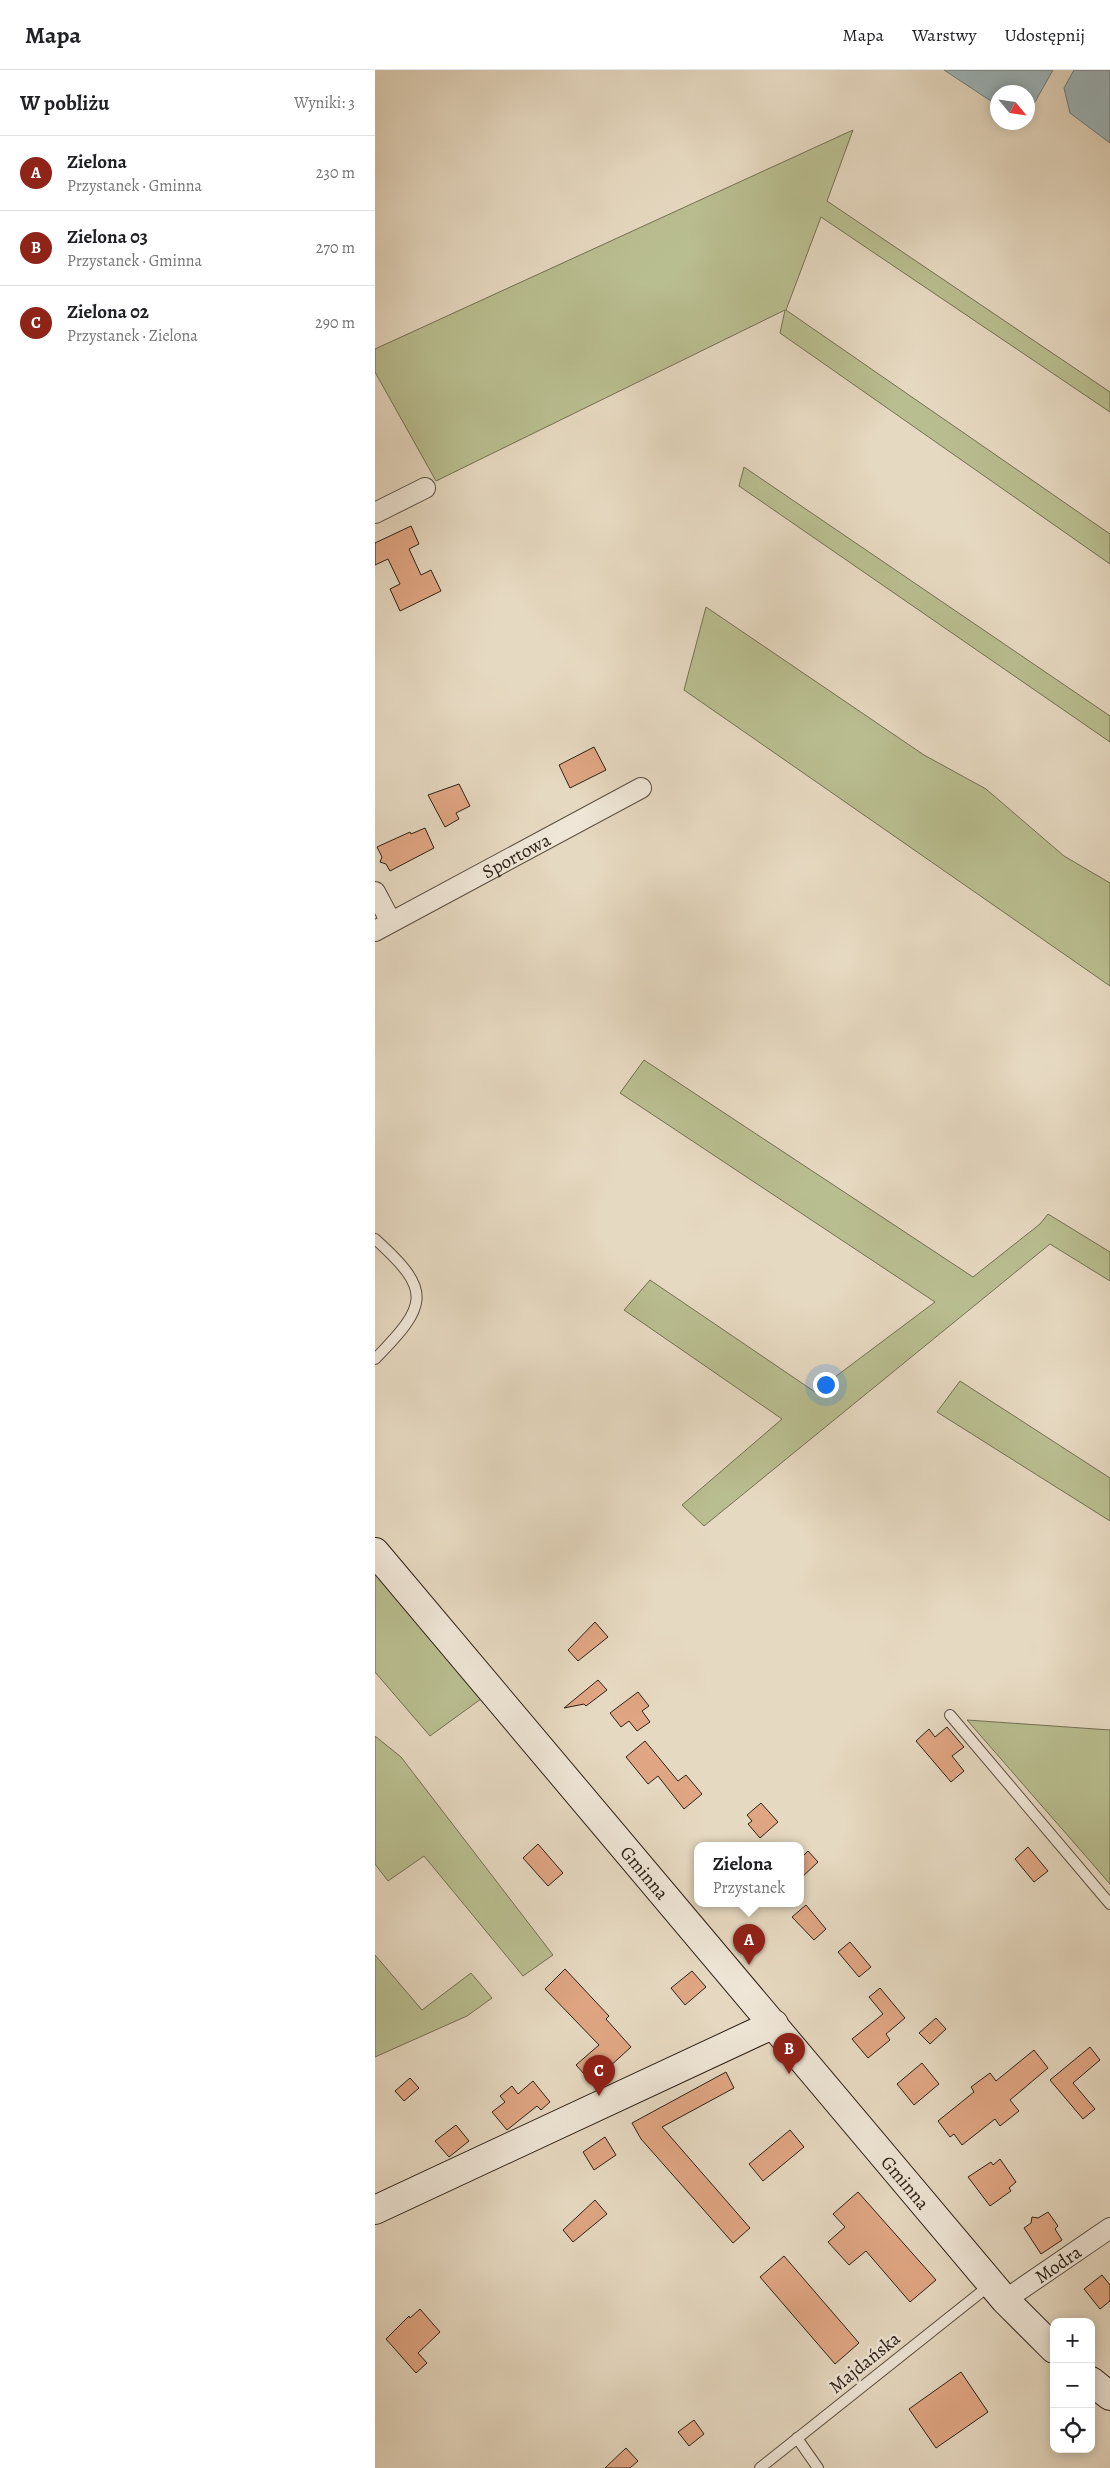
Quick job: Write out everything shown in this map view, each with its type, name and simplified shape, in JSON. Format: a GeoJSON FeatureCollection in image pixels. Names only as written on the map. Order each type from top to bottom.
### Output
{"type":"FeatureCollection","features":[{"type":"Feature","properties":{"kind":"main road","name":"Gminna"},"geometry":{"type":"LineString","coordinates":[[375,1552],[998,2292],[1050,2345]]}},
{"type":"Feature","properties":{"kind":"main road"},"geometry":{"type":"LineString","coordinates":[[375,2210],[774,2024]]}},
{"type":"Feature","properties":{"kind":"main road"},"geometry":{"type":"LineString","coordinates":[[1095,2384],[1110,2396]]}},
{"type":"Feature","properties":{"kind":"street"},"geometry":{"type":"LineString","coordinates":[[375,513],[425,488]]}},
{"type":"Feature","properties":{"kind":"street","name":"Sportowa"},"geometry":{"type":"LineString","coordinates":[[375,892],[383,926],[641,788]]}},
{"type":"Feature","properties":{"kind":"street","name":"Modra"},"geometry":{"type":"LineString","coordinates":[[998,2292],[1110,2228]]}},
{"type":"Feature","properties":{"kind":"lane"},"geometry":{"type":"LineString","coordinates":[[375,1238],[408,1273],[418,1294],[416,1306],[403,1331],[375,1359]]}},
{"type":"Feature","properties":{"kind":"lane"},"geometry":{"type":"LineString","coordinates":[[949,1715],[1110,1904]]}},
{"type":"Feature","properties":{"kind":"lane","name":"Majdańska"},"geometry":{"type":"LineString","coordinates":[[760,2468],[797,2438],[998,2292]]}},
{"type":"Feature","properties":{"kind":"lane"},"geometry":{"type":"LineString","coordinates":[[797,2438],[818,2468]]}},
{"type":"Feature","properties":{"kind":"green space"},"geometry":{"type":"Polygon","coordinates":[[[853,130],[827,201],[1110,392],[1110,412],[821,217],[786,310],[1110,534],[1110,564],[780,333],[785,310],[436,481],[375,372],[375,349],[853,130]]]}},
{"type":"Feature","properties":{"kind":"green space"},"geometry":{"type":"Polygon","coordinates":[[[744,467],[1110,716],[1110,742],[739,486],[744,467]]]}},
{"type":"Feature","properties":{"kind":"green space"},"geometry":{"type":"Polygon","coordinates":[[[706,607],[924,755],[986,789],[1064,856],[1110,883],[1110,986],[684,690],[706,607]]]}},
{"type":"Feature","properties":{"kind":"green space"},"geometry":{"type":"Polygon","coordinates":[[[644,1060],[973,1277],[1040,1224],[1048,1214],[1110,1252],[1110,1281],[1050,1244],[704,1526],[682,1505],[782,1419],[624,1310],[650,1280],[815,1392],[935,1302],[620,1093],[644,1060]]]}},
{"type":"Feature","properties":{"kind":"green space"},"geometry":{"type":"Polygon","coordinates":[[[960,1381],[1110,1478],[1110,1521],[937,1412],[960,1381]]]}},
{"type":"Feature","properties":{"kind":"green space"},"geometry":{"type":"Polygon","coordinates":[[[375,1567],[485,1696],[430,1736],[375,1672],[375,1567]]]}},
{"type":"Feature","properties":{"kind":"green space"},"geometry":{"type":"Polygon","coordinates":[[[967,1720],[1110,1730],[1110,1884],[967,1720]]]}},
{"type":"Feature","properties":{"kind":"green space"},"geometry":{"type":"Polygon","coordinates":[[[375,1736],[401,1757],[553,1955],[523,1976],[424,1856],[388,1881],[375,1864],[375,1736]]]}},
{"type":"Feature","properties":{"kind":"green space"},"geometry":{"type":"Polygon","coordinates":[[[375,1955],[422,2010],[471,1973],[492,1998],[467,2016],[375,2057],[375,1955]]]}},
{"type":"Feature","properties":{"kind":"water"},"geometry":{"type":"Polygon","coordinates":[[[944,70],[1053,70],[1035,102],[1035,85],[990,85],[990,100],[944,70]]]}},
{"type":"Feature","properties":{"kind":"water"},"geometry":{"type":"Polygon","coordinates":[[[1074,70],[1110,70],[1110,143],[1070,113],[1064,88],[1074,70]]]}},
{"type":"Feature","properties":{"kind":"building"},"geometry":{"type":"Polygon","coordinates":[[[411,526],[419,544],[409,549],[421,575],[431,570],[441,591],[400,611],[390,589],[400,584],[388,559],[375,565],[375,543],[411,526]]]}},
{"type":"Feature","properties":{"kind":"building"},"geometry":{"type":"Polygon","coordinates":[[[594,747],[606,770],[570,788],[559,765],[594,747]]]}},
{"type":"Feature","properties":{"kind":"building"},"geometry":{"type":"Polygon","coordinates":[[[459,784],[470,806],[456,813],[459,819],[445,827],[428,795],[459,784]]]}},
{"type":"Feature","properties":{"kind":"building"},"geometry":{"type":"Polygon","coordinates":[[[425,828],[434,848],[390,871],[386,864],[380,862],[382,857],[377,847],[410,832],[411,834],[425,828]]]}},
{"type":"Feature","properties":{"kind":"building"},"geometry":{"type":"Polygon","coordinates":[[[595,1622],[608,1637],[578,1661],[568,1650],[595,1622]]]}},
{"type":"Feature","properties":{"kind":"building"},"geometry":{"type":"Polygon","coordinates":[[[598,1680],[607,1690],[586,1706],[584,1704],[564,1708],[598,1680]]]}},
{"type":"Feature","properties":{"kind":"building"},"geometry":{"type":"Polygon","coordinates":[[[638,1692],[649,1706],[642,1711],[650,1722],[637,1731],[629,1721],[621,1727],[610,1713],[638,1692]]]}},
{"type":"Feature","properties":{"kind":"building"},"geometry":{"type":"Polygon","coordinates":[[[947,1727],[964,1747],[952,1756],[964,1771],[951,1782],[916,1741],[929,1729],[935,1737],[947,1727]]]}},
{"type":"Feature","properties":{"kind":"building"},"geometry":{"type":"Polygon","coordinates":[[[645,1741],[678,1781],[686,1775],[702,1794],[684,1809],[658,1776],[648,1784],[626,1757],[645,1741]]]}},
{"type":"Feature","properties":{"kind":"building"},"geometry":{"type":"Polygon","coordinates":[[[761,1803],[778,1822],[760,1838],[748,1824],[752,1821],[747,1815],[761,1803]]]}},
{"type":"Feature","properties":{"kind":"building"},"geometry":{"type":"Polygon","coordinates":[[[538,1844],[563,1873],[548,1886],[523,1858],[538,1844]]]}},
{"type":"Feature","properties":{"kind":"building"},"geometry":{"type":"Polygon","coordinates":[[[1028,1847],[1048,1871],[1034,1882],[1015,1859],[1028,1847]]]}},
{"type":"Feature","properties":{"kind":"building"},"geometry":{"type":"Polygon","coordinates":[[[808,1851],[818,1862],[804,1875],[804,1855],[808,1851]]]}},
{"type":"Feature","properties":{"kind":"building"},"geometry":{"type":"Polygon","coordinates":[[[806,1905],[826,1929],[814,1940],[792,1917],[806,1905]]]}},
{"type":"Feature","properties":{"kind":"building"},"geometry":{"type":"Polygon","coordinates":[[[850,1942],[871,1967],[859,1977],[838,1952],[850,1942]]]}},
{"type":"Feature","properties":{"kind":"building"},"geometry":{"type":"Polygon","coordinates":[[[565,1969],[609,2016],[606,2019],[631,2047],[596,2079],[589,2071],[585,2075],[576,2065],[599,2045],[545,1989],[565,1969]]]}},
{"type":"Feature","properties":{"kind":"building"},"geometry":{"type":"Polygon","coordinates":[[[692,1971],[706,1987],[685,2005],[671,1988],[692,1971]]]}},
{"type":"Feature","properties":{"kind":"building"},"geometry":{"type":"Polygon","coordinates":[[[880,1988],[905,2018],[886,2034],[890,2040],[868,2058],[852,2039],[883,2014],[869,1997],[880,1988]]]}},
{"type":"Feature","properties":{"kind":"building"},"geometry":{"type":"Polygon","coordinates":[[[936,2018],[946,2029],[930,2044],[919,2033],[936,2018]]]}},
{"type":"Feature","properties":{"kind":"building"},"geometry":{"type":"Polygon","coordinates":[[[1090,2047],[1100,2060],[1073,2083],[1095,2109],[1083,2119],[1050,2080],[1090,2047]]]}},
{"type":"Feature","properties":{"kind":"building"},"geometry":{"type":"Polygon","coordinates":[[[1034,2050],[1048,2068],[1010,2100],[1019,2111],[1000,2126],[995,2119],[962,2145],[954,2134],[950,2137],[938,2121],[974,2092],[971,2087],[990,2073],[996,2081],[1034,2050]]]}},
{"type":"Feature","properties":{"kind":"building"},"geometry":{"type":"Polygon","coordinates":[[[922,2063],[939,2084],[914,2105],[897,2084],[922,2063]]]}},
{"type":"Feature","properties":{"kind":"building"},"geometry":{"type":"Polygon","coordinates":[[[726,2072],[734,2088],[662,2127],[750,2228],[733,2243],[641,2139],[632,2123],[726,2072]]]}},
{"type":"Feature","properties":{"kind":"building"},"geometry":{"type":"Polygon","coordinates":[[[410,2078],[419,2088],[404,2101],[395,2091],[410,2078]]]}},
{"type":"Feature","properties":{"kind":"building"},"geometry":{"type":"Polygon","coordinates":[[[533,2081],[550,2102],[541,2110],[537,2106],[507,2130],[492,2112],[505,2102],[500,2096],[512,2086],[518,2094],[533,2081]]]}},
{"type":"Feature","properties":{"kind":"building"},"geometry":{"type":"Polygon","coordinates":[[[456,2125],[469,2141],[449,2157],[435,2141],[456,2125]]]}},
{"type":"Feature","properties":{"kind":"building"},"geometry":{"type":"Polygon","coordinates":[[[790,2130],[804,2147],[763,2181],[749,2164],[790,2130]]]}},
{"type":"Feature","properties":{"kind":"building"},"geometry":{"type":"Polygon","coordinates":[[[605,2137],[616,2155],[594,2170],[583,2152],[605,2137]]]}},
{"type":"Feature","properties":{"kind":"building"},"geometry":{"type":"Polygon","coordinates":[[[1000,2159],[1016,2182],[1009,2188],[1011,2191],[990,2206],[968,2177],[991,2162],[993,2165],[1000,2159]]]}},
{"type":"Feature","properties":{"kind":"building"},"geometry":{"type":"Polygon","coordinates":[[[858,2192],[936,2280],[910,2302],[866,2251],[849,2265],[828,2242],[845,2227],[833,2214],[858,2192]]]}},
{"type":"Feature","properties":{"kind":"building"},"geometry":{"type":"Polygon","coordinates":[[[595,2200],[607,2214],[573,2242],[563,2230],[595,2200]]]}},
{"type":"Feature","properties":{"kind":"building"},"geometry":{"type":"Polygon","coordinates":[[[1048,2212],[1058,2226],[1055,2229],[1062,2240],[1041,2254],[1024,2228],[1031,2223],[1032,2217],[1038,2218],[1048,2212]]]}},
{"type":"Feature","properties":{"kind":"building"},"geometry":{"type":"Polygon","coordinates":[[[784,2256],[859,2343],[835,2364],[760,2277],[784,2256]]]}},
{"type":"Feature","properties":{"kind":"building"},"geometry":{"type":"Polygon","coordinates":[[[1102,2275],[1110,2285],[1110,2301],[1100,2309],[1084,2289],[1102,2275]]]}},
{"type":"Feature","properties":{"kind":"building"},"geometry":{"type":"Polygon","coordinates":[[[420,2309],[440,2332],[418,2353],[427,2363],[416,2373],[386,2339],[409,2316],[410,2318],[420,2309]]]}},
{"type":"Feature","properties":{"kind":"building"},"geometry":{"type":"Polygon","coordinates":[[[961,2372],[988,2412],[936,2448],[909,2409],[961,2372]]]}},
{"type":"Feature","properties":{"kind":"building"},"geometry":{"type":"Polygon","coordinates":[[[694,2420],[704,2434],[689,2446],[678,2432],[694,2420]]]}},
{"type":"Feature","properties":{"kind":"building"},"geometry":{"type":"Polygon","coordinates":[[[626,2448],[638,2461],[630,2468],[605,2468],[626,2448]]]}},
{"type":"Feature","properties":{"kind":"place","name":"Zielona"},"geometry":{"type":"Point","coordinates":[749,1965]}},
{"type":"Feature","properties":{"kind":"place","name":"Zielona 03"},"geometry":{"type":"Point","coordinates":[789,2074]}},
{"type":"Feature","properties":{"kind":"place","name":"Zielona 02"},"geometry":{"type":"Point","coordinates":[599,2096]}}]}
